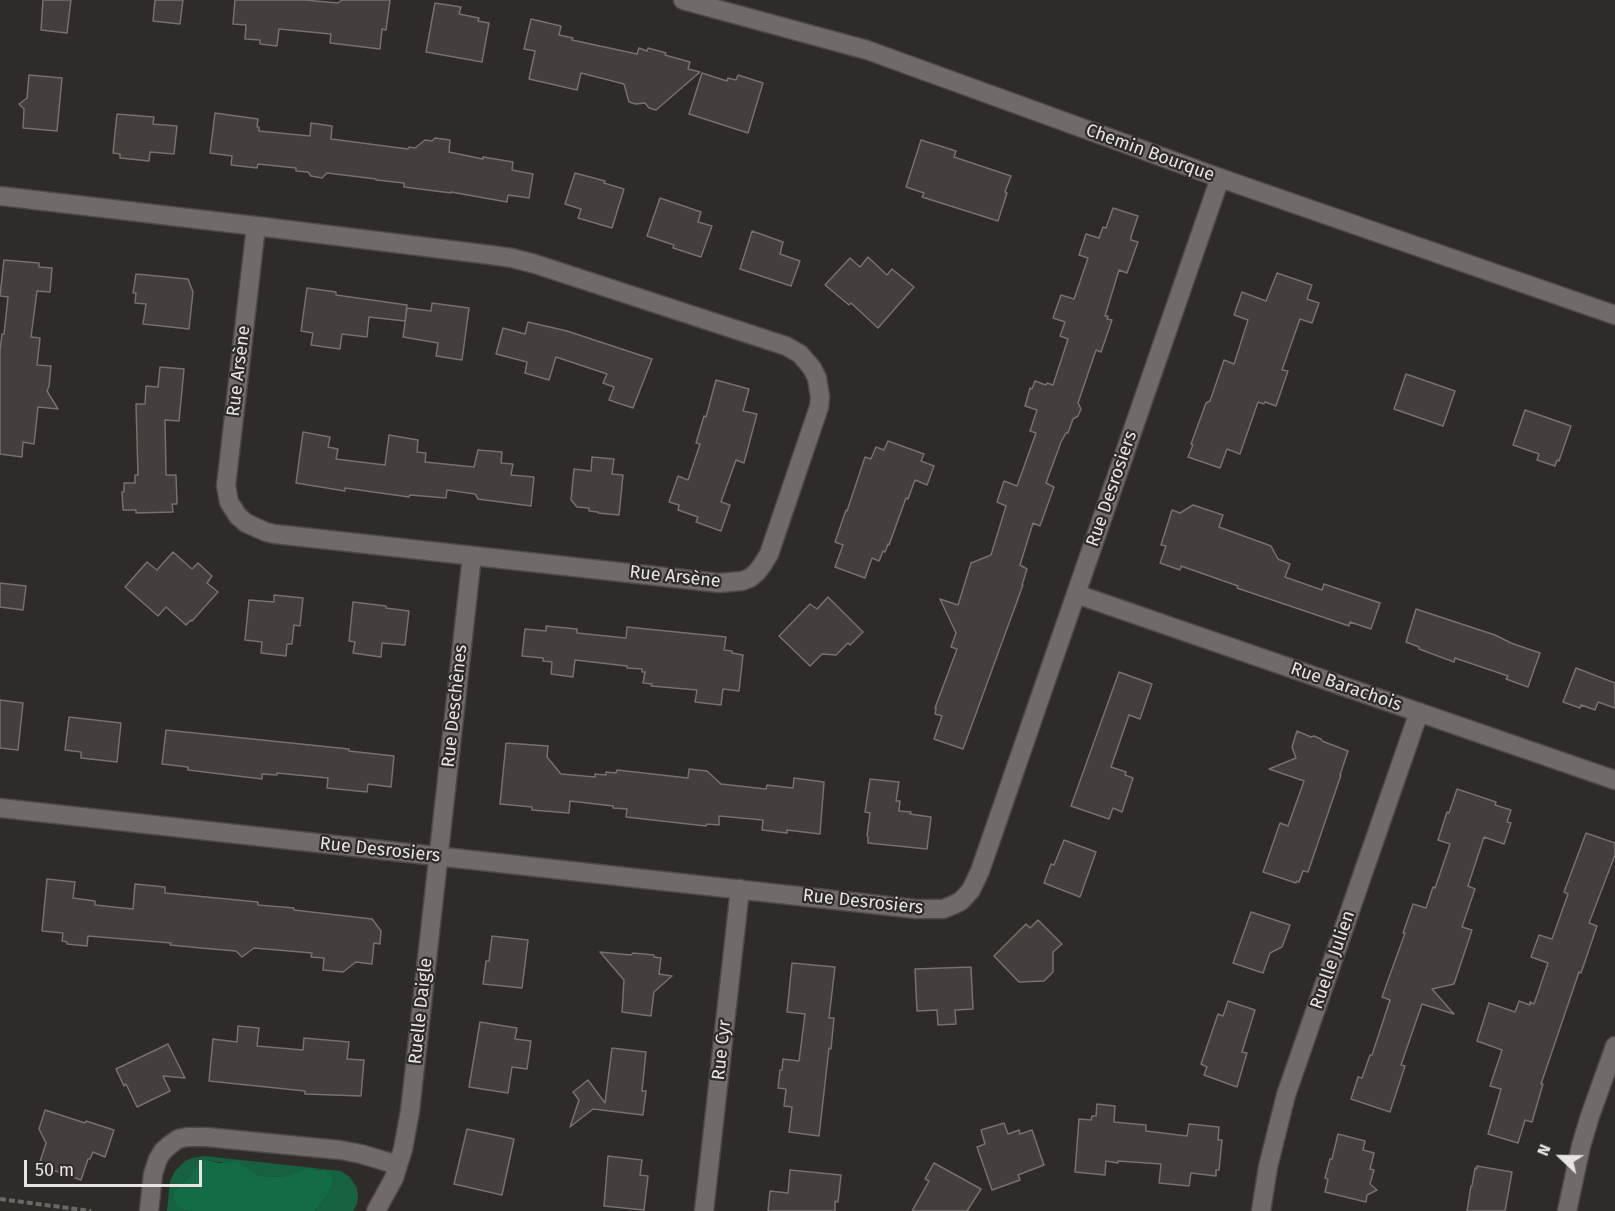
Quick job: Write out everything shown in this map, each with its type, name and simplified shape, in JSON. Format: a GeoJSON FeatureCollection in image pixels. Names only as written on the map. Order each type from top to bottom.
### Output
{"type":"FeatureCollection","features":[{"type":"Feature","properties":{"kind":"street","name":"Chemin Bourque"},"geometry":{"type":"LineString","coordinates":[[682,0],[867,50],[1220,178],[1615,315]]}},
{"type":"Feature","properties":{"kind":"street","name":"Rue Desrosiers"},"geometry":{"type":"LineString","coordinates":[[0,808],[916,909],[943,909],[961,901],[971,890],[980,871],[1220,178]]}},
{"type":"Feature","properties":{"kind":"street","name":"Rue Arsène"},"geometry":{"type":"LineString","coordinates":[[0,196],[256,226],[491,255],[536,264],[786,345],[800,354],[812,368],[820,397],[819,407],[769,554],[750,578],[732,583],[719,583],[266,532],[246,523],[233,510],[227,496],[226,475],[256,226]]}},
{"type":"Feature","properties":{"kind":"street","name":"Rue Deschênes"},"geometry":{"type":"LineString","coordinates":[[438,856],[472,556]]}},
{"type":"Feature","properties":{"kind":"street","name":"Rue Barachois"},"geometry":{"type":"LineString","coordinates":[[1076,594],[1615,780]]}},
{"type":"Feature","properties":{"kind":"street","name":"Ruelle Julien"},"geometry":{"type":"LineString","coordinates":[[1261,1211],[1273,1144],[1286,1095],[1419,712]]}},
{"type":"Feature","properties":{"kind":"street","name":"Ruelle Daigle"},"geometry":{"type":"LineString","coordinates":[[376,1211],[390,1188],[407,1130],[438,856]]}},
{"type":"Feature","properties":{"kind":"street","name":"Rue Cyr"},"geometry":{"type":"LineString","coordinates":[[704,1211],[740,889]]}},
{"type":"Feature","properties":{"kind":"street"},"geometry":{"type":"LineString","coordinates":[[1567,1211],[1581,1146],[1615,1046]]}},
{"type":"Feature","properties":{"kind":"street"},"geometry":{"type":"LineString","coordinates":[[149,1211],[153,1174],[158,1159],[163,1150],[178,1139],[187,1137],[340,1150],[398,1165]]}},
{"type":"Feature","properties":{"kind":"path"},"geometry":{"type":"LineString","coordinates":[[0,1199],[91,1211]]}},
{"type":"Feature","properties":{"kind":"green space"},"geometry":{"type":"Polygon","coordinates":[[[204,1156],[341,1171],[350,1177],[357,1188],[357,1204],[353,1211],[315,1211],[327,1195],[328,1172],[324,1170],[269,1177],[225,1163],[207,1160],[197,1165],[188,1178],[175,1190],[182,1209],[189,1211],[167,1211],[170,1181],[175,1171],[185,1161],[204,1156]]]}},
{"type":"Feature","properties":{"kind":"green space"},"geometry":{"type":"Polygon","coordinates":[[[207,1160],[219,1163],[237,1162],[257,1175],[269,1177],[287,1176],[308,1169],[324,1170],[332,1177],[332,1185],[315,1211],[189,1211],[182,1209],[173,1198],[175,1190],[188,1178],[197,1165],[207,1160]]]}},
{"type":"Feature","properties":{"kind":"building"},"geometry":{"type":"Polygon","coordinates":[[[43,0],[71,0],[67,33],[41,30],[43,0]]]}},
{"type":"Feature","properties":{"kind":"building"},"geometry":{"type":"Polygon","coordinates":[[[155,0],[183,0],[180,24],[153,21],[155,0]]]}},
{"type":"Feature","properties":{"kind":"building"},"geometry":{"type":"Polygon","coordinates":[[[235,0],[304,0],[338,3],[342,0],[390,0],[386,30],[382,29],[380,49],[330,43],[331,34],[279,29],[277,46],[260,44],[260,40],[245,39],[246,25],[233,24],[235,0]]]}},
{"type":"Feature","properties":{"kind":"building"},"geometry":{"type":"Polygon","coordinates":[[[435,3],[461,7],[459,14],[479,18],[478,21],[489,23],[482,62],[426,52],[435,3]]]}},
{"type":"Feature","properties":{"kind":"building"},"geometry":{"type":"Polygon","coordinates":[[[531,19],[561,26],[559,35],[573,38],[572,40],[637,54],[639,48],[666,53],[665,55],[690,62],[688,69],[700,72],[656,110],[649,108],[645,103],[629,102],[624,84],[581,73],[577,90],[529,79],[535,51],[524,49],[531,19]]]}},
{"type":"Feature","properties":{"kind":"building"},"geometry":{"type":"Polygon","coordinates":[[[702,73],[727,81],[728,78],[736,80],[738,75],[763,83],[748,133],[689,114],[702,73]]]}},
{"type":"Feature","properties":{"kind":"building"},"geometry":{"type":"Polygon","coordinates":[[[29,75],[62,78],[57,131],[23,128],[24,109],[19,104],[27,98],[29,75]]]}},
{"type":"Feature","properties":{"kind":"building"},"geometry":{"type":"Polygon","coordinates":[[[215,113],[258,119],[259,131],[310,136],[311,123],[332,126],[331,139],[408,149],[409,147],[415,148],[425,140],[432,141],[435,138],[450,140],[449,152],[513,162],[512,170],[533,174],[529,198],[508,195],[507,202],[451,192],[404,187],[404,183],[376,179],[327,173],[322,178],[311,176],[308,172],[296,171],[296,168],[258,164],[257,168],[231,165],[232,156],[210,153],[215,113]]]}},
{"type":"Feature","properties":{"kind":"building"},"geometry":{"type":"Polygon","coordinates":[[[117,114],[154,117],[153,124],[177,126],[174,154],[150,152],[149,161],[120,158],[120,154],[113,153],[117,114]]]}},
{"type":"Feature","properties":{"kind":"building"},"geometry":{"type":"Polygon","coordinates":[[[921,140],[956,151],[954,157],[1011,176],[998,221],[922,197],[924,193],[906,187],[921,140]]]}},
{"type":"Feature","properties":{"kind":"building"},"geometry":{"type":"Polygon","coordinates":[[[575,173],[624,189],[612,228],[578,218],[581,209],[565,204],[575,173]]]}},
{"type":"Feature","properties":{"kind":"building"},"geometry":{"type":"Polygon","coordinates":[[[660,198],[701,212],[698,222],[712,226],[701,257],[647,236],[660,198]]]}},
{"type":"Feature","properties":{"kind":"building"},"geometry":{"type":"Polygon","coordinates":[[[1113,208],[1138,216],[1131,240],[1138,242],[1127,273],[1119,270],[1105,316],[1112,320],[1101,352],[1096,350],[1078,403],[1081,409],[1061,442],[1046,483],[1054,487],[1040,526],[1033,523],[1020,565],[1027,569],[1023,585],[963,749],[934,739],[942,716],[935,714],[935,708],[957,649],[951,647],[956,633],[940,599],[958,605],[971,563],[991,555],[1006,506],[997,502],[1004,481],[1017,486],[1036,433],[1030,431],[1037,410],[1025,406],[1030,388],[1032,389],[1035,381],[1053,385],[1068,339],[1060,336],[1065,322],[1053,318],[1061,295],[1074,299],[1088,258],[1079,255],[1086,234],[1099,238],[1103,227],[1106,228],[1113,208]]]}},
{"type":"Feature","properties":{"kind":"building"},"geometry":{"type":"Polygon","coordinates":[[[752,231],[783,242],[780,254],[800,261],[791,286],[740,269],[752,231]]]}},
{"type":"Feature","properties":{"kind":"building"},"geometry":{"type":"Polygon","coordinates":[[[868,257],[887,275],[892,269],[914,287],[878,328],[851,303],[849,305],[825,285],[850,258],[860,267],[868,257]]]}},
{"type":"Feature","properties":{"kind":"building"},"geometry":{"type":"Polygon","coordinates":[[[4,260],[39,263],[39,267],[52,268],[50,292],[37,291],[31,337],[40,338],[37,365],[51,366],[47,391],[58,409],[38,407],[34,444],[23,442],[22,457],[0,454],[0,351],[8,297],[0,296],[4,260]]]}},
{"type":"Feature","properties":{"kind":"building"},"geometry":{"type":"Polygon","coordinates":[[[1277,273],[1312,285],[1307,299],[1319,303],[1312,323],[1300,319],[1282,370],[1288,371],[1276,406],[1258,402],[1240,454],[1227,449],[1220,468],[1188,457],[1206,403],[1210,401],[1224,360],[1234,364],[1248,320],[1234,315],[1242,292],[1266,301],[1277,273]]]}},
{"type":"Feature","properties":{"kind":"building"},"geometry":{"type":"Polygon","coordinates":[[[136,274],[188,279],[193,292],[189,329],[143,324],[146,304],[135,303],[136,293],[133,293],[136,274]]]}},
{"type":"Feature","properties":{"kind":"building"},"geometry":{"type":"Polygon","coordinates":[[[307,288],[336,292],[336,295],[407,305],[405,321],[369,317],[367,337],[342,334],[340,349],[311,345],[313,333],[301,331],[307,288]]]}},
{"type":"Feature","properties":{"kind":"building"},"geometry":{"type":"Polygon","coordinates":[[[432,303],[469,308],[462,360],[436,356],[438,343],[403,337],[407,308],[431,311],[432,303]]]}},
{"type":"Feature","properties":{"kind":"building"},"geometry":{"type":"Polygon","coordinates":[[[528,322],[567,331],[652,359],[633,408],[609,400],[614,387],[603,383],[607,374],[556,357],[549,380],[525,373],[527,362],[496,354],[503,328],[525,334],[528,322]]]}},
{"type":"Feature","properties":{"kind":"building"},"geometry":{"type":"Polygon","coordinates":[[[160,367],[184,369],[179,421],[165,420],[166,475],[176,475],[177,504],[172,504],[173,512],[136,513],[136,510],[123,510],[122,492],[124,492],[124,483],[135,483],[135,475],[138,475],[136,404],[145,404],[146,386],[158,387],[160,367]]]}},
{"type":"Feature","properties":{"kind":"building"},"geometry":{"type":"Polygon","coordinates":[[[1406,374],[1455,391],[1443,426],[1394,409],[1406,374]]]}},
{"type":"Feature","properties":{"kind":"building"},"geometry":{"type":"Polygon","coordinates":[[[716,380],[749,389],[743,411],[757,414],[744,463],[736,460],[721,502],[730,505],[721,531],[696,522],[698,517],[678,510],[679,505],[669,502],[678,476],[688,480],[700,444],[696,443],[716,380]]]}},
{"type":"Feature","properties":{"kind":"building"},"geometry":{"type":"Polygon","coordinates":[[[1525,410],[1571,426],[1559,461],[1557,460],[1555,466],[1537,460],[1539,454],[1513,445],[1525,410]]]}},
{"type":"Feature","properties":{"kind":"building"},"geometry":{"type":"Polygon","coordinates":[[[303,432],[330,437],[328,447],[338,449],[336,459],[385,465],[389,435],[418,440],[417,452],[426,453],[425,462],[474,467],[478,450],[502,452],[501,463],[513,464],[511,475],[534,477],[531,506],[478,499],[475,494],[447,490],[446,498],[410,495],[409,497],[345,488],[345,491],[296,483],[303,432]]]}},
{"type":"Feature","properties":{"kind":"building"},"geometry":{"type":"Polygon","coordinates":[[[888,441],[924,454],[921,461],[934,466],[927,485],[915,480],[889,545],[885,552],[883,551],[879,561],[872,558],[865,578],[835,567],[843,545],[835,542],[865,457],[871,459],[876,447],[884,450],[888,441]]]}},
{"type":"Feature","properties":{"kind":"building"},"geometry":{"type":"Polygon","coordinates":[[[592,457],[614,459],[612,474],[623,475],[619,515],[589,511],[589,508],[577,507],[571,500],[574,469],[591,471],[592,457]]]}},
{"type":"Feature","properties":{"kind":"building"},"geometry":{"type":"Polygon","coordinates":[[[1193,505],[1223,515],[1219,527],[1271,546],[1278,559],[1290,564],[1285,577],[1322,590],[1324,584],[1380,603],[1371,629],[1350,622],[1349,626],[1237,588],[1238,586],[1181,566],[1180,570],[1160,563],[1166,546],[1161,545],[1172,510],[1180,513],[1193,505]]]}},
{"type":"Feature","properties":{"kind":"building"},"geometry":{"type":"Polygon","coordinates":[[[173,552],[192,569],[198,563],[212,576],[207,583],[218,592],[186,625],[166,607],[158,616],[125,587],[147,562],[157,570],[173,552]]]}},
{"type":"Feature","properties":{"kind":"building"},"geometry":{"type":"Polygon","coordinates":[[[0,583],[26,586],[23,610],[0,607],[0,583]]]}},
{"type":"Feature","properties":{"kind":"building"},"geometry":{"type":"Polygon","coordinates":[[[274,595],[303,598],[300,626],[294,625],[292,644],[287,644],[286,656],[261,653],[262,642],[245,640],[249,600],[274,602],[274,595]]]}},
{"type":"Feature","properties":{"kind":"building"},"geometry":{"type":"Polygon","coordinates":[[[828,597],[863,632],[836,655],[822,654],[810,666],[779,636],[810,604],[817,609],[828,597]]]}},
{"type":"Feature","properties":{"kind":"building"},"geometry":{"type":"Polygon","coordinates":[[[353,602],[409,611],[405,645],[382,643],[381,657],[353,653],[355,642],[349,641],[353,602]]]}},
{"type":"Feature","properties":{"kind":"building"},"geometry":{"type":"Polygon","coordinates":[[[1416,609],[1495,635],[1540,653],[1528,687],[1506,679],[1508,676],[1455,658],[1454,662],[1406,642],[1416,609]]]}},
{"type":"Feature","properties":{"kind":"building"},"geometry":{"type":"Polygon","coordinates":[[[546,626],[577,629],[577,633],[626,638],[627,627],[726,637],[724,650],[743,655],[739,691],[723,689],[721,705],[695,702],[697,690],[651,686],[652,684],[643,683],[645,672],[642,672],[642,669],[575,660],[573,677],[551,674],[552,662],[543,661],[543,658],[522,656],[525,629],[546,631],[546,626]]]}},
{"type":"Feature","properties":{"kind":"building"},"geometry":{"type":"Polygon","coordinates":[[[1576,668],[1615,683],[1615,708],[1598,702],[1595,710],[1563,702],[1576,668]]]}},
{"type":"Feature","properties":{"kind":"building"},"geometry":{"type":"Polygon","coordinates":[[[1119,672],[1152,684],[1140,719],[1129,715],[1111,767],[1126,772],[1125,775],[1133,778],[1122,812],[1113,808],[1109,819],[1071,806],[1119,672]]]}},
{"type":"Feature","properties":{"kind":"building"},"geometry":{"type":"Polygon","coordinates":[[[0,700],[23,703],[18,750],[0,748],[0,700]]]}},
{"type":"Feature","properties":{"kind":"building"},"geometry":{"type":"Polygon","coordinates":[[[69,717],[121,723],[117,762],[81,758],[81,752],[65,750],[69,717]]]}},
{"type":"Feature","properties":{"kind":"building"},"geometry":{"type":"Polygon","coordinates":[[[166,730],[349,749],[349,751],[394,756],[391,787],[368,784],[367,792],[327,788],[328,778],[277,773],[277,775],[262,774],[262,779],[188,770],[188,767],[162,764],[166,730]]]}},
{"type":"Feature","properties":{"kind":"building"},"geometry":{"type":"Polygon","coordinates":[[[1297,731],[1348,751],[1308,872],[1303,871],[1299,882],[1296,883],[1263,872],[1280,823],[1288,826],[1304,781],[1269,769],[1296,758],[1292,747],[1297,731]]]}},
{"type":"Feature","properties":{"kind":"building"},"geometry":{"type":"Polygon","coordinates":[[[506,743],[548,746],[547,757],[561,774],[595,777],[595,774],[606,775],[606,772],[616,773],[617,770],[688,778],[689,769],[707,771],[721,784],[766,789],[767,785],[793,788],[794,778],[824,782],[820,834],[762,830],[763,820],[719,816],[719,825],[707,824],[706,826],[626,817],[627,809],[570,801],[569,813],[532,810],[532,807],[500,804],[506,743]]]}},
{"type":"Feature","properties":{"kind":"building"},"geometry":{"type":"Polygon","coordinates":[[[870,779],[899,782],[896,801],[900,801],[899,811],[931,817],[927,849],[868,843],[870,813],[865,812],[870,779]]]}},
{"type":"Feature","properties":{"kind":"building"},"geometry":{"type":"Polygon","coordinates":[[[1457,789],[1496,802],[1495,805],[1511,810],[1507,822],[1511,823],[1504,844],[1484,837],[1468,886],[1475,889],[1462,927],[1472,930],[1454,984],[1432,989],[1454,1014],[1422,1004],[1401,1065],[1405,1066],[1390,1112],[1351,1099],[1358,1077],[1362,1078],[1370,1055],[1372,1055],[1390,1000],[1382,997],[1413,904],[1426,908],[1433,887],[1435,888],[1450,844],[1438,840],[1457,789]]]}},
{"type":"Feature","properties":{"kind":"building"},"geometry":{"type":"Polygon","coordinates":[[[1586,833],[1615,843],[1615,855],[1589,923],[1597,926],[1541,1084],[1543,1084],[1532,1122],[1525,1120],[1518,1143],[1488,1134],[1501,1089],[1490,1086],[1502,1050],[1477,1041],[1489,1003],[1515,1012],[1519,1001],[1534,1004],[1548,963],[1531,957],[1539,935],[1552,939],[1568,894],[1564,892],[1586,833]]]}},
{"type":"Feature","properties":{"kind":"building"},"geometry":{"type":"Polygon","coordinates":[[[1064,840],[1096,852],[1080,897],[1044,883],[1064,840]]]}},
{"type":"Feature","properties":{"kind":"building"},"geometry":{"type":"Polygon","coordinates":[[[47,879],[75,882],[73,898],[95,901],[95,905],[133,909],[135,884],[165,887],[165,893],[258,902],[258,905],[372,919],[381,931],[380,944],[374,943],[372,964],[356,962],[343,972],[323,970],[324,958],[311,957],[312,953],[254,948],[242,957],[236,951],[88,936],[87,946],[67,944],[62,941],[63,933],[42,931],[47,879]]]}},
{"type":"Feature","properties":{"kind":"building"},"geometry":{"type":"Polygon","coordinates":[[[1251,912],[1290,925],[1282,947],[1270,953],[1263,973],[1233,963],[1251,912]]]}},
{"type":"Feature","properties":{"kind":"building"},"geometry":{"type":"Polygon","coordinates":[[[1038,920],[1062,944],[1053,952],[1053,972],[1044,981],[1019,982],[994,956],[1026,924],[1030,928],[1038,920]]]}},
{"type":"Feature","properties":{"kind":"building"},"geometry":{"type":"Polygon","coordinates":[[[492,936],[528,940],[522,988],[483,984],[492,936]]]}},
{"type":"Feature","properties":{"kind":"building"},"geometry":{"type":"Polygon","coordinates":[[[600,952],[654,955],[654,957],[661,958],[659,974],[672,976],[654,992],[651,1016],[622,1012],[624,980],[600,952]]]}},
{"type":"Feature","properties":{"kind":"building"},"geometry":{"type":"Polygon","coordinates":[[[792,963],[835,967],[829,1018],[834,1018],[819,1136],[789,1132],[792,1107],[784,1106],[786,1089],[778,1088],[783,1059],[799,1061],[805,1014],[787,1012],[792,963]]]}},
{"type":"Feature","properties":{"kind":"building"},"geometry":{"type":"Polygon","coordinates":[[[971,967],[973,1009],[955,1010],[956,1024],[938,1025],[937,1010],[917,1011],[915,969],[971,967]]]}},
{"type":"Feature","properties":{"kind":"building"},"geometry":{"type":"Polygon","coordinates":[[[1228,1001],[1255,1010],[1242,1052],[1247,1053],[1237,1087],[1204,1075],[1207,1067],[1201,1064],[1218,1014],[1223,1016],[1228,1001]]]}},
{"type":"Feature","properties":{"kind":"building"},"geometry":{"type":"Polygon","coordinates":[[[480,1022],[517,1028],[515,1039],[531,1041],[527,1069],[512,1067],[508,1093],[469,1087],[480,1022]]]}},
{"type":"Feature","properties":{"kind":"building"},"geometry":{"type":"Polygon","coordinates":[[[238,1026],[259,1028],[257,1046],[303,1050],[304,1038],[349,1042],[347,1059],[364,1060],[361,1096],[305,1094],[305,1091],[209,1081],[213,1039],[237,1042],[238,1026]]]}},
{"type":"Feature","properties":{"kind":"building"},"geometry":{"type":"Polygon","coordinates":[[[168,1044],[185,1078],[163,1076],[170,1091],[137,1107],[116,1069],[168,1044]]]}},
{"type":"Feature","properties":{"kind":"building"},"geometry":{"type":"Polygon","coordinates":[[[612,1048],[646,1052],[642,1091],[646,1091],[643,1115],[593,1109],[570,1127],[579,1100],[573,1092],[588,1080],[605,1103],[612,1048]]]}},
{"type":"Feature","properties":{"kind":"building"},"geometry":{"type":"Polygon","coordinates":[[[1097,1104],[1115,1106],[1114,1122],[1146,1125],[1146,1131],[1187,1136],[1189,1124],[1219,1127],[1218,1140],[1222,1140],[1219,1170],[1216,1170],[1216,1176],[1191,1173],[1189,1186],[1159,1183],[1161,1164],[1118,1161],[1118,1163],[1106,1161],[1105,1175],[1075,1172],[1079,1119],[1091,1120],[1092,1116],[1096,1116],[1097,1104]]]}},
{"type":"Feature","properties":{"kind":"building"},"geometry":{"type":"Polygon","coordinates":[[[45,1110],[114,1130],[105,1157],[93,1152],[88,1159],[81,1180],[39,1165],[46,1143],[39,1129],[45,1110]]]}},
{"type":"Feature","properties":{"kind":"building"},"geometry":{"type":"Polygon","coordinates":[[[1004,1123],[1008,1134],[1019,1130],[1020,1134],[1032,1130],[1044,1165],[1018,1175],[1020,1180],[992,1190],[977,1147],[985,1144],[981,1130],[1004,1123]]]}},
{"type":"Feature","properties":{"kind":"building"},"geometry":{"type":"Polygon","coordinates":[[[467,1129],[514,1139],[502,1195],[454,1184],[467,1129]]]}},
{"type":"Feature","properties":{"kind":"building"},"geometry":{"type":"Polygon","coordinates":[[[1338,1134],[1365,1141],[1363,1150],[1374,1153],[1370,1169],[1374,1170],[1370,1184],[1377,1190],[1367,1195],[1366,1202],[1325,1192],[1328,1179],[1325,1178],[1338,1134]]]}},
{"type":"Feature","properties":{"kind":"building"},"geometry":{"type":"Polygon","coordinates":[[[608,1156],[642,1160],[640,1175],[648,1176],[644,1210],[604,1206],[608,1156]]]}},
{"type":"Feature","properties":{"kind":"building"},"geometry":{"type":"Polygon","coordinates":[[[934,1163],[981,1189],[967,1211],[912,1211],[929,1181],[925,1179],[934,1163]]]}},
{"type":"Feature","properties":{"kind":"building"},"geometry":{"type":"Polygon","coordinates":[[[1477,1166],[1512,1172],[1505,1211],[1467,1211],[1477,1166]]]}},
{"type":"Feature","properties":{"kind":"building"},"geometry":{"type":"Polygon","coordinates":[[[790,1170],[841,1175],[835,1211],[768,1211],[770,1191],[788,1193],[790,1170]]]}}]}
